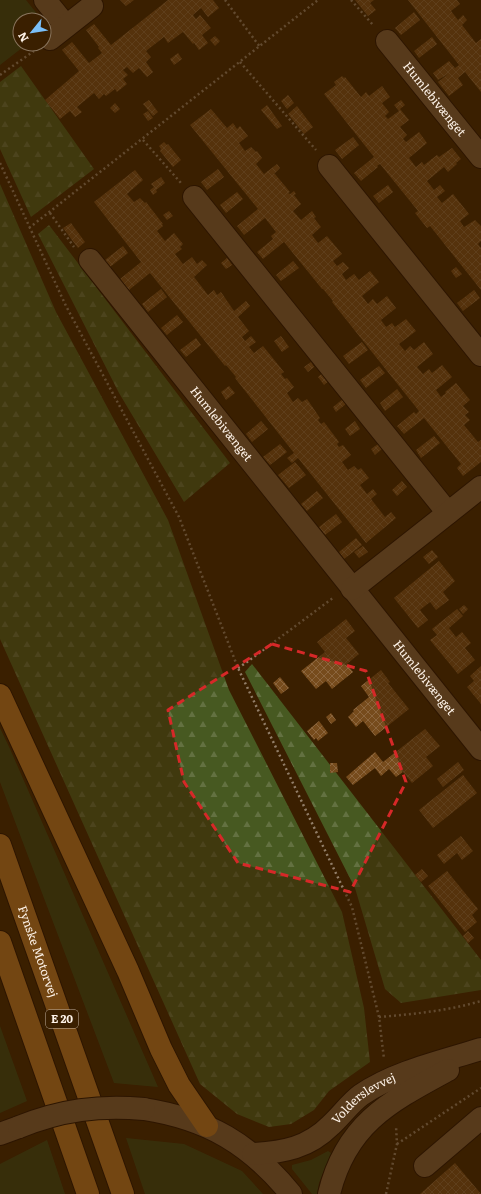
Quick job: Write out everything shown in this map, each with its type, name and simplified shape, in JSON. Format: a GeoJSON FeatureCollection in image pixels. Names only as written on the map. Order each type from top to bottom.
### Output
{"type":"FeatureCollection","features":[{"type":"Feature","properties":{"kind":"highway"},"geometry":{"type":"LineString","coordinates":[[0,695],[128,971],[179,1085],[207,1126]]}},
{"type":"Feature","properties":{"kind":"highway","name":"Fynske Motorvej"},"geometry":{"type":"LineString","coordinates":[[0,845],[123,1194]]}},
{"type":"Feature","properties":{"kind":"highway","name":"E 20"},"geometry":{"type":"LineString","coordinates":[[0,942],[88,1194]]}},
{"type":"Feature","properties":{"kind":"street"},"geometry":{"type":"LineString","coordinates":[[45,0],[47,12]]}},
{"type":"Feature","properties":{"kind":"street"},"geometry":{"type":"LineString","coordinates":[[52,37],[92,6]]}},
{"type":"Feature","properties":{"kind":"street","name":"Humlebivænget"},"geometry":{"type":"LineString","coordinates":[[387,41],[481,157]]}},
{"type":"Feature","properties":{"kind":"street"},"geometry":{"type":"LineString","coordinates":[[329,166],[481,355]]}},
{"type":"Feature","properties":{"kind":"street"},"geometry":{"type":"LineString","coordinates":[[194,197],[448,513]]}},
{"type":"Feature","properties":{"kind":"street","name":"Humlebivænget"},"geometry":{"type":"LineString","coordinates":[[90,260],[481,749]]}},
{"type":"Feature","properties":{"kind":"street"},"geometry":{"type":"LineString","coordinates":[[351,587],[481,487]]}},
{"type":"Feature","properties":{"kind":"street","name":"Volderslevvej"},"geometry":{"type":"LineString","coordinates":[[253,1154],[292,1149],[314,1140],[330,1127],[361,1096],[382,1083],[411,1072],[481,1050]]}},
{"type":"Feature","properties":{"kind":"street","name":"Volderslevvej"},"geometry":{"type":"LineString","coordinates":[[329,1194],[334,1174],[350,1143],[367,1122],[389,1104],[408,1092],[481,1050]]}},
{"type":"Feature","properties":{"kind":"street"},"geometry":{"type":"LineString","coordinates":[[10,1131],[39,1119],[102,1107],[144,1109],[165,1112],[207,1126],[231,1138],[253,1154],[274,1174],[291,1194]]}},
{"type":"Feature","properties":{"kind":"street"},"geometry":{"type":"LineString","coordinates":[[425,1166],[481,1118]]}},
{"type":"Feature","properties":{"kind":"path"},"geometry":{"type":"LineString","coordinates":[[225,0],[260,47]]}},
{"type":"Feature","properties":{"kind":"path"},"geometry":{"type":"LineString","coordinates":[[29,228],[143,140],[318,0]]}},
{"type":"Feature","properties":{"kind":"path"},"geometry":{"type":"LineString","coordinates":[[351,0],[387,41]]}},
{"type":"Feature","properties":{"kind":"path"},"geometry":{"type":"LineString","coordinates":[[0,75],[32,52]]}},
{"type":"Feature","properties":{"kind":"path"},"geometry":{"type":"LineString","coordinates":[[240,62],[329,166]]}},
{"type":"Feature","properties":{"kind":"path"},"geometry":{"type":"LineString","coordinates":[[143,140],[194,197]]}},
{"type":"Feature","properties":{"kind":"path"},"geometry":{"type":"LineString","coordinates":[[0,163],[66,306],[179,517],[238,668],[352,907],[379,1017],[385,1064]]}},
{"type":"Feature","properties":{"kind":"path"},"geometry":{"type":"LineString","coordinates":[[50,213],[77,251],[90,260]]}},
{"type":"Feature","properties":{"kind":"path"},"geometry":{"type":"LineString","coordinates":[[238,668],[351,587]]}},
{"type":"Feature","properties":{"kind":"path"},"geometry":{"type":"LineString","coordinates":[[379,1017],[428,1013],[481,1001]]}},
{"type":"Feature","properties":{"kind":"path"},"geometry":{"type":"LineString","coordinates":[[397,1144],[481,1088]]}},
{"type":"Feature","properties":{"kind":"path"},"geometry":{"type":"LineString","coordinates":[[386,1194],[397,1144],[395,1122]]}},
{"type":"Feature","properties":{"kind":"highlighted area"},"geometry":{"type":"Polygon","coordinates":[[[272,644],[366,671],[406,782],[350,892],[238,863],[184,782],[168,710],[272,644]]]}},
{"type":"Feature","properties":{"kind":"green space"},"geometry":{"type":"Polygon","coordinates":[[[0,0],[26,0],[36,12],[12,12],[12,52],[17,52],[0,65],[0,0]]]}},
{"type":"Feature","properties":{"kind":"green space"},"geometry":{"type":"Polygon","coordinates":[[[21,66],[94,169],[31,217],[0,149],[0,82],[21,66]]]}},
{"type":"Feature","properties":{"kind":"green space"},"geometry":{"type":"Polygon","coordinates":[[[0,184],[56,312],[168,520],[229,690],[342,912],[364,1008],[370,1062],[329,1091],[314,1110],[291,1124],[269,1127],[237,1114],[200,1084],[0,639],[0,184]]]}},
{"type":"Feature","properties":{"kind":"green space"},"geometry":{"type":"Polygon","coordinates":[[[49,225],[230,463],[184,502],[119,393],[38,234],[49,225]]]}},
{"type":"Feature","properties":{"kind":"green space"},"geometry":{"type":"Polygon","coordinates":[[[252,664],[481,960],[481,990],[401,1003],[385,989],[355,888],[245,672],[252,664]]]}},
{"type":"Feature","properties":{"kind":"green space"},"geometry":{"type":"Polygon","coordinates":[[[0,728],[158,1087],[114,1083],[0,782],[0,728]]]}},
{"type":"Feature","properties":{"kind":"green space"},"geometry":{"type":"Polygon","coordinates":[[[0,1026],[27,1101],[0,1113],[0,1026]]]}},
{"type":"Feature","properties":{"kind":"green space"},"geometry":{"type":"Polygon","coordinates":[[[126,1138],[184,1144],[242,1171],[263,1194],[145,1194],[126,1138]]]}},
{"type":"Feature","properties":{"kind":"green space"},"geometry":{"type":"Polygon","coordinates":[[[47,1140],[65,1194],[0,1194],[0,1164],[47,1140]]]}},
{"type":"Feature","properties":{"kind":"green space"},"geometry":{"type":"Polygon","coordinates":[[[328,1151],[331,1153],[319,1183],[317,1194],[312,1194],[292,1169],[292,1165],[311,1160],[328,1151]]]}},
{"type":"Feature","properties":{"kind":"building"},"geometry":{"type":"Polygon","coordinates":[[[120,0],[134,0],[126,6],[120,0]]]}},
{"type":"Feature","properties":{"kind":"building"},"geometry":{"type":"Polygon","coordinates":[[[168,0],[213,0],[219,8],[208,17],[201,8],[193,15],[196,19],[200,15],[211,28],[202,35],[208,43],[199,50],[183,32],[168,43],[164,37],[146,51],[151,57],[146,62],[153,72],[147,77],[139,68],[133,73],[127,67],[123,70],[128,75],[123,79],[127,84],[117,92],[115,89],[106,96],[104,94],[99,99],[94,93],[77,107],[82,112],[75,117],[70,111],[60,119],[45,100],[79,71],[62,50],[72,42],[89,63],[102,53],[86,30],[94,24],[111,45],[168,0]]]}},
{"type":"Feature","properties":{"kind":"building"},"geometry":{"type":"Polygon","coordinates":[[[355,0],[374,0],[370,3],[376,10],[368,16],[355,0]]]}},
{"type":"Feature","properties":{"kind":"building"},"geometry":{"type":"Polygon","coordinates":[[[408,0],[457,0],[460,4],[451,11],[458,20],[463,15],[467,20],[462,25],[476,43],[481,39],[481,92],[465,72],[458,78],[463,85],[449,96],[438,82],[448,74],[438,80],[433,73],[449,61],[455,68],[459,65],[408,0]]]}},
{"type":"Feature","properties":{"kind":"building"},"geometry":{"type":"Polygon","coordinates":[[[414,12],[420,20],[401,35],[395,28],[414,12]]]}},
{"type":"Feature","properties":{"kind":"building"},"geometry":{"type":"Polygon","coordinates":[[[215,36],[220,41],[215,46],[210,40],[215,36]]]}},
{"type":"Feature","properties":{"kind":"building"},"geometry":{"type":"Polygon","coordinates":[[[432,37],[437,44],[419,58],[414,51],[432,37]]]}},
{"type":"Feature","properties":{"kind":"building"},"geometry":{"type":"Polygon","coordinates":[[[178,53],[182,59],[174,65],[170,59],[178,53]]]}},
{"type":"Feature","properties":{"kind":"building"},"geometry":{"type":"Polygon","coordinates":[[[342,76],[344,78],[345,77],[361,97],[366,92],[369,96],[382,86],[390,97],[382,103],[389,112],[385,116],[388,119],[399,111],[394,105],[401,100],[405,105],[400,109],[409,120],[400,127],[407,135],[403,139],[406,142],[419,132],[427,143],[409,158],[416,167],[422,162],[424,165],[437,155],[439,157],[452,148],[461,159],[448,172],[444,167],[427,181],[434,190],[440,185],[445,191],[437,197],[442,203],[453,194],[469,214],[460,221],[464,227],[475,220],[481,226],[481,241],[478,244],[481,248],[481,290],[430,226],[427,228],[415,213],[418,211],[380,164],[361,181],[354,173],[374,157],[324,94],[336,85],[334,82],[342,76]]]}},
{"type":"Feature","properties":{"kind":"building"},"geometry":{"type":"Polygon","coordinates":[[[288,95],[294,103],[287,109],[281,101],[288,95]]]}},
{"type":"Feature","properties":{"kind":"building"},"geometry":{"type":"Polygon","coordinates":[[[149,100],[158,112],[153,116],[143,104],[149,100]]]}},
{"type":"Feature","properties":{"kind":"building"},"geometry":{"type":"Polygon","coordinates":[[[115,103],[120,109],[115,113],[110,108],[115,103]]]}},
{"type":"Feature","properties":{"kind":"building"},"geometry":{"type":"Polygon","coordinates":[[[267,105],[282,126],[277,129],[261,110],[267,105]]]}},
{"type":"Feature","properties":{"kind":"building"},"geometry":{"type":"Polygon","coordinates":[[[297,106],[313,127],[304,134],[288,114],[297,106]]]}},
{"type":"Feature","properties":{"kind":"building"},"geometry":{"type":"Polygon","coordinates":[[[211,109],[227,128],[233,123],[237,129],[240,126],[248,136],[239,143],[245,151],[251,147],[256,152],[257,151],[262,158],[256,164],[264,174],[277,164],[280,168],[274,174],[290,192],[288,193],[290,194],[294,191],[296,194],[294,195],[301,204],[293,211],[301,220],[312,211],[316,217],[314,218],[321,227],[312,235],[318,243],[327,236],[342,254],[333,261],[337,266],[343,262],[349,268],[342,274],[346,280],[354,274],[359,280],[370,271],[379,282],[362,296],[368,304],[373,299],[377,304],[387,296],[396,308],[381,320],[386,327],[392,323],[395,327],[406,319],[416,331],[399,344],[405,351],[410,346],[414,350],[424,342],[433,354],[417,367],[423,374],[429,369],[432,373],[442,365],[452,377],[436,390],[441,397],[456,383],[470,400],[463,406],[469,412],[465,415],[470,420],[464,425],[478,442],[481,440],[481,462],[463,476],[457,468],[461,464],[424,418],[404,434],[397,426],[414,412],[416,414],[419,411],[332,302],[333,301],[284,242],[263,259],[257,252],[273,239],[271,236],[276,232],[265,218],[244,235],[237,226],[258,209],[190,125],[211,109]]]}},
{"type":"Feature","properties":{"kind":"building"},"geometry":{"type":"Polygon","coordinates":[[[148,111],[153,118],[148,121],[143,114],[148,111]]]}},
{"type":"Feature","properties":{"kind":"building"},"geometry":{"type":"Polygon","coordinates":[[[353,137],[359,145],[342,159],[335,150],[353,137]]]}},
{"type":"Feature","properties":{"kind":"building"},"geometry":{"type":"Polygon","coordinates":[[[164,142],[167,145],[168,144],[181,160],[173,167],[160,151],[161,149],[159,146],[164,142]]]}},
{"type":"Feature","properties":{"kind":"building"},"geometry":{"type":"Polygon","coordinates":[[[218,169],[224,177],[207,190],[201,182],[218,169]]]}},
{"type":"Feature","properties":{"kind":"building"},"geometry":{"type":"Polygon","coordinates":[[[135,170],[143,180],[127,194],[134,202],[140,198],[145,203],[146,202],[163,224],[163,226],[157,231],[165,241],[174,233],[183,244],[180,247],[182,249],[175,254],[183,264],[192,257],[197,264],[202,260],[207,265],[194,277],[208,295],[214,290],[217,295],[221,292],[234,311],[246,301],[250,306],[238,317],[249,331],[242,337],[245,341],[251,336],[256,342],[249,347],[254,353],[263,346],[284,372],[281,374],[285,379],[287,378],[294,387],[287,393],[293,402],[298,398],[302,402],[307,399],[320,418],[318,420],[321,424],[324,422],[339,442],[337,444],[339,447],[343,445],[351,455],[342,462],[348,470],[354,466],[358,470],[361,468],[369,478],[360,485],[367,494],[373,489],[377,494],[371,499],[385,517],[391,512],[396,518],[366,543],[298,458],[292,463],[287,458],[294,453],[235,378],[236,377],[226,365],[225,366],[150,273],[129,290],[120,279],[141,262],[94,202],[135,170]]]}},
{"type":"Feature","properties":{"kind":"building"},"geometry":{"type":"Polygon","coordinates":[[[161,177],[165,183],[156,190],[157,192],[153,195],[150,190],[154,187],[151,184],[161,177]]]}},
{"type":"Feature","properties":{"kind":"building"},"geometry":{"type":"Polygon","coordinates":[[[388,185],[393,192],[379,203],[373,196],[388,185]]]}},
{"type":"Feature","properties":{"kind":"building"},"geometry":{"type":"Polygon","coordinates":[[[237,192],[243,199],[226,213],[220,205],[237,192]]]}},
{"type":"Feature","properties":{"kind":"building"},"geometry":{"type":"Polygon","coordinates":[[[169,211],[173,216],[167,220],[163,215],[169,211]]]}},
{"type":"Feature","properties":{"kind":"building"},"geometry":{"type":"Polygon","coordinates":[[[71,223],[85,242],[78,248],[63,228],[71,223]]]}},
{"type":"Feature","properties":{"kind":"building"},"geometry":{"type":"Polygon","coordinates":[[[123,246],[128,253],[110,267],[105,260],[123,246]]]}},
{"type":"Feature","properties":{"kind":"building"},"geometry":{"type":"Polygon","coordinates":[[[227,258],[232,265],[226,269],[221,263],[227,258]]]}},
{"type":"Feature","properties":{"kind":"building"},"geometry":{"type":"Polygon","coordinates":[[[293,261],[299,268],[281,281],[276,275],[293,261]]]}},
{"type":"Feature","properties":{"kind":"building"},"geometry":{"type":"Polygon","coordinates":[[[456,267],[462,274],[456,278],[451,271],[456,267]]]}},
{"type":"Feature","properties":{"kind":"building"},"geometry":{"type":"Polygon","coordinates":[[[161,289],[167,297],[148,312],[142,304],[161,289]]]}},
{"type":"Feature","properties":{"kind":"building"},"geometry":{"type":"Polygon","coordinates":[[[474,290],[480,298],[463,311],[457,303],[474,290]]]}},
{"type":"Feature","properties":{"kind":"building"},"geometry":{"type":"Polygon","coordinates":[[[177,315],[183,322],[167,335],[161,328],[177,315]]]}},
{"type":"Feature","properties":{"kind":"building"},"geometry":{"type":"Polygon","coordinates":[[[281,336],[289,347],[282,352],[274,341],[281,336]]]}},
{"type":"Feature","properties":{"kind":"building"},"geometry":{"type":"Polygon","coordinates":[[[196,338],[201,345],[186,357],[180,350],[196,338]]]}},
{"type":"Feature","properties":{"kind":"building"},"geometry":{"type":"Polygon","coordinates":[[[362,342],[368,350],[349,364],[343,356],[362,342]]]}},
{"type":"Feature","properties":{"kind":"building"},"geometry":{"type":"Polygon","coordinates":[[[311,362],[314,367],[308,372],[304,367],[311,362]]]}},
{"type":"Feature","properties":{"kind":"building"},"geometry":{"type":"Polygon","coordinates":[[[379,366],[385,373],[366,388],[360,380],[379,366]]]}},
{"type":"Feature","properties":{"kind":"building"},"geometry":{"type":"Polygon","coordinates":[[[324,372],[330,380],[324,385],[318,377],[324,372]]]}},
{"type":"Feature","properties":{"kind":"building"},"geometry":{"type":"Polygon","coordinates":[[[229,386],[235,393],[226,400],[221,392],[229,386]]]}},
{"type":"Feature","properties":{"kind":"building"},"geometry":{"type":"Polygon","coordinates":[[[397,389],[403,397],[385,411],[380,403],[397,389]]]}},
{"type":"Feature","properties":{"kind":"building"},"geometry":{"type":"Polygon","coordinates":[[[343,399],[346,404],[336,412],[333,407],[343,399]]]}},
{"type":"Feature","properties":{"kind":"building"},"geometry":{"type":"Polygon","coordinates":[[[261,421],[268,429],[252,442],[246,434],[261,421]]]}},
{"type":"Feature","properties":{"kind":"building"},"geometry":{"type":"Polygon","coordinates":[[[355,421],[360,429],[350,436],[345,429],[355,421]]]}},
{"type":"Feature","properties":{"kind":"building"},"geometry":{"type":"Polygon","coordinates":[[[434,436],[440,443],[421,458],[416,450],[434,436]]]}},
{"type":"Feature","properties":{"kind":"building"},"geometry":{"type":"Polygon","coordinates":[[[280,444],[287,452],[270,465],[263,457],[280,444]]]}},
{"type":"Feature","properties":{"kind":"building"},"geometry":{"type":"Polygon","coordinates":[[[378,444],[382,449],[375,455],[371,449],[378,444]]]}},
{"type":"Feature","properties":{"kind":"building"},"geometry":{"type":"Polygon","coordinates":[[[295,462],[306,475],[289,488],[278,475],[295,462]]]}},
{"type":"Feature","properties":{"kind":"building"},"geometry":{"type":"Polygon","coordinates":[[[402,481],[407,487],[397,496],[392,490],[402,481]]]}},
{"type":"Feature","properties":{"kind":"building"},"geometry":{"type":"Polygon","coordinates":[[[317,491],[323,498],[307,511],[301,504],[317,491]]]}},
{"type":"Feature","properties":{"kind":"building"},"geometry":{"type":"Polygon","coordinates":[[[336,514],[342,522],[325,535],[319,527],[336,514]]]}},
{"type":"Feature","properties":{"kind":"building"},"geometry":{"type":"Polygon","coordinates":[[[356,538],[362,545],[344,559],[339,552],[356,538]]]}},
{"type":"Feature","properties":{"kind":"building"},"geometry":{"type":"Polygon","coordinates":[[[363,546],[368,552],[359,558],[354,552],[363,546]]]}},
{"type":"Feature","properties":{"kind":"building"},"geometry":{"type":"Polygon","coordinates":[[[432,550],[438,557],[429,564],[423,557],[432,550]]]}},
{"type":"Feature","properties":{"kind":"building"},"geometry":{"type":"Polygon","coordinates":[[[439,561],[455,581],[443,592],[449,600],[436,610],[430,602],[420,610],[428,620],[418,628],[394,598],[439,561]]]}},
{"type":"Feature","properties":{"kind":"building"},"geometry":{"type":"Polygon","coordinates":[[[464,605],[468,609],[463,614],[459,609],[464,605]]]}},
{"type":"Feature","properties":{"kind":"building"},"geometry":{"type":"Polygon","coordinates":[[[457,609],[463,616],[449,628],[456,637],[462,632],[471,643],[465,648],[475,660],[458,674],[430,640],[437,635],[432,629],[457,609]]]}},
{"type":"Feature","properties":{"kind":"building"},"geometry":{"type":"Polygon","coordinates":[[[346,619],[355,631],[346,638],[359,654],[347,664],[353,672],[332,689],[326,681],[316,689],[301,671],[325,652],[317,642],[346,619]]]}},
{"type":"Feature","properties":{"kind":"building"},"geometry":{"type":"Polygon","coordinates":[[[481,666],[481,704],[467,687],[474,681],[470,676],[481,666]]]}},
{"type":"Feature","properties":{"kind":"building"},"geometry":{"type":"Polygon","coordinates":[[[381,670],[390,682],[388,683],[409,709],[375,736],[363,721],[356,727],[348,717],[354,711],[353,710],[369,697],[361,686],[381,670]]]}},
{"type":"Feature","properties":{"kind":"building"},"geometry":{"type":"Polygon","coordinates":[[[280,677],[289,688],[281,694],[273,683],[280,677]]]}},
{"type":"Feature","properties":{"kind":"building"},"geometry":{"type":"Polygon","coordinates":[[[331,713],[336,720],[331,724],[326,717],[331,713]]]}},
{"type":"Feature","properties":{"kind":"building"},"geometry":{"type":"Polygon","coordinates":[[[319,721],[328,733],[318,741],[316,738],[314,740],[307,731],[319,721]]]}},
{"type":"Feature","properties":{"kind":"building"},"geometry":{"type":"Polygon","coordinates":[[[425,729],[440,746],[426,757],[433,766],[412,783],[403,772],[396,777],[389,769],[381,776],[375,768],[353,785],[346,777],[375,752],[383,762],[425,729]]]}},
{"type":"Feature","properties":{"kind":"building"},"geometry":{"type":"Polygon","coordinates":[[[458,762],[464,770],[443,787],[437,779],[458,762]]]}},
{"type":"Feature","properties":{"kind":"building"},"geometry":{"type":"Polygon","coordinates":[[[330,763],[337,763],[338,772],[330,773],[330,763]]]}},
{"type":"Feature","properties":{"kind":"building"},"geometry":{"type":"Polygon","coordinates":[[[463,775],[477,793],[433,828],[419,810],[463,775]]]}},
{"type":"Feature","properties":{"kind":"building"},"geometry":{"type":"Polygon","coordinates":[[[461,836],[473,851],[462,860],[457,853],[444,864],[437,855],[461,836]]]}},
{"type":"Feature","properties":{"kind":"building"},"geometry":{"type":"Polygon","coordinates":[[[422,869],[428,876],[421,882],[415,875],[422,869]]]}},
{"type":"Feature","properties":{"kind":"building"},"geometry":{"type":"Polygon","coordinates":[[[447,871],[478,909],[472,915],[477,922],[465,932],[428,886],[447,871]]]}},
{"type":"Feature","properties":{"kind":"building"},"geometry":{"type":"Polygon","coordinates":[[[468,931],[474,938],[468,943],[463,936],[468,931]]]}},
{"type":"Feature","properties":{"kind":"building"},"geometry":{"type":"Polygon","coordinates":[[[455,1163],[481,1194],[420,1194],[455,1163]]]}}]}
